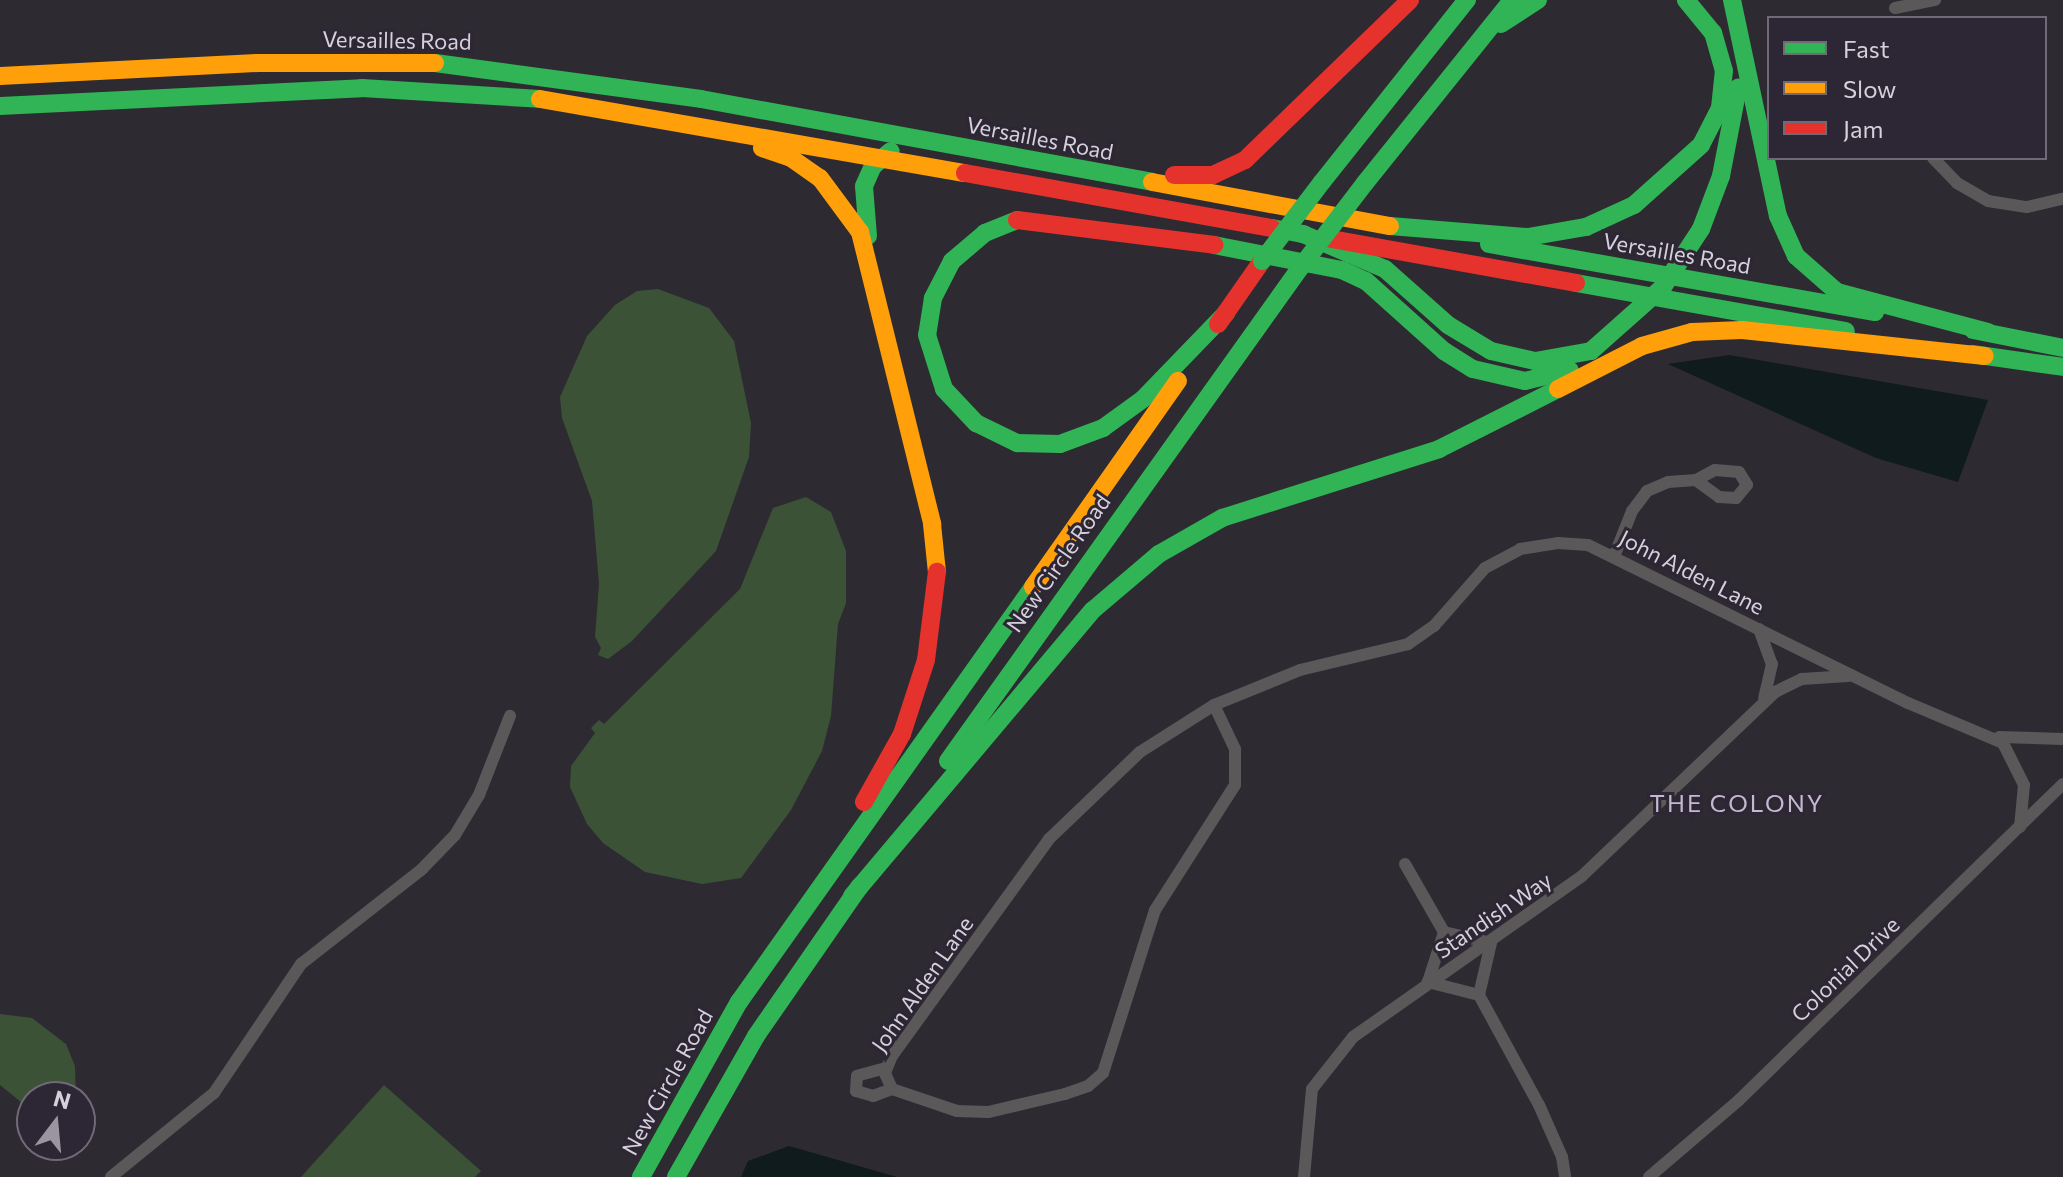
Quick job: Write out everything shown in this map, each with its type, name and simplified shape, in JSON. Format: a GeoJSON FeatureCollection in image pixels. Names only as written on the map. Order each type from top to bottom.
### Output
{"type":"FeatureCollection","features":[{"type":"Feature","properties":{"kind":"main road"},"geometry":{"type":"LineString","coordinates":[[964,148],[1182,177],[1225,172],[1258,149],[1410,0]]}},
{"type":"Feature","properties":{"kind":"main road","name":"New Circle Road"},"geometry":{"type":"LineString","coordinates":[[641,1177],[700,1066],[787,935],[1262,261],[1467,0]]}},
{"type":"Feature","properties":{"kind":"main road","name":"New Circle Road"},"geometry":{"type":"LineString","coordinates":[[676,1177],[756,1036],[852,896],[1300,268],[1512,0]]}},
{"type":"Feature","properties":{"kind":"main road"},"geometry":{"type":"LineString","coordinates":[[1419,114],[1496,29],[1538,0]]}},
{"type":"Feature","properties":{"kind":"main road"},"geometry":{"type":"LineString","coordinates":[[1390,226],[1489,236],[1560,233],[1610,217],[1652,194],[1701,145],[1714,126],[1724,89],[1713,33],[1686,0]]}},
{"type":"Feature","properties":{"kind":"main road"},"geometry":{"type":"LineString","coordinates":[[1303,234],[1385,269],[1448,325],[1491,351],[1535,361],[1591,351],[1629,322],[1663,287],[1701,229],[1735,118],[1734,9]]}},
{"type":"Feature","properties":{"kind":"main road"},"geometry":{"type":"LineString","coordinates":[[1734,9],[1778,216],[1796,256],[1837,292],[1988,332]]}},
{"type":"Feature","properties":{"kind":"main road","name":"Versailles Road"},"geometry":{"type":"LineString","coordinates":[[0,76],[259,63],[393,60],[559,75],[2063,348]]}},
{"type":"Feature","properties":{"kind":"main road","name":"Versailles Road"},"geometry":{"type":"LineString","coordinates":[[0,106],[415,89],[633,113],[1985,356],[2063,367]]}},
{"type":"Feature","properties":{"kind":"main road"},"geometry":{"type":"LineString","coordinates":[[633,113],[773,151],[807,167],[850,212],[871,262]]}},
{"type":"Feature","properties":{"kind":"main road"},"geometry":{"type":"LineString","coordinates":[[787,935],[902,734],[926,660],[933,613],[932,524],[871,262],[864,186],[881,157],[913,138]]}},
{"type":"Feature","properties":{"kind":"main road"},"geometry":{"type":"LineString","coordinates":[[1226,313],[1143,399],[1103,428],[1060,444],[1017,443],[976,423],[944,389],[927,335],[933,298],[952,261],[985,233],[1022,218],[1241,249],[1342,270],[1366,281],[1459,361],[1489,376],[1543,380],[1620,357]]}},
{"type":"Feature","properties":{"kind":"main road"},"geometry":{"type":"LineString","coordinates":[[852,896],[1093,610],[1159,554],[1222,518],[1483,431],[1620,357],[1668,337],[1718,330],[1985,356]]}},
{"type":"Feature","properties":{"kind":"street"},"geometry":{"type":"LineString","coordinates":[[1895,9],[1935,0]]}},
{"type":"Feature","properties":{"kind":"street"},"geometry":{"type":"LineString","coordinates":[[1935,160],[1957,183],[1988,201],[2027,207],[2063,199]]}},
{"type":"Feature","properties":{"kind":"street"},"geometry":{"type":"LineString","coordinates":[[1615,554],[1632,511],[1647,491],[1668,482],[1696,480]]}},
{"type":"Feature","properties":{"kind":"street","name":"John Alden Lane"},"geometry":{"type":"LineString","coordinates":[[1214,705],[1235,749],[1235,785],[1160,898],[1103,1073],[1088,1086],[1065,1094],[988,1112],[946,1109],[892,1089],[886,1081],[886,1068],[1065,820],[1140,752],[1214,705],[1300,670],[1408,644],[1434,626],[1485,568],[1520,549],[1573,543],[1615,554],[1859,678],[1985,734],[2008,747],[2020,771],[2026,796],[2020,827]]}},
{"type":"Feature","properties":{"kind":"street","name":"Standish Way"},"geometry":{"type":"LineString","coordinates":[[1757,627],[1772,664],[1771,682],[1757,707]]}},
{"type":"Feature","properties":{"kind":"street","name":"Standish Way"},"geometry":{"type":"LineString","coordinates":[[1304,1177],[1308,1104],[1322,1074],[1353,1037],[1428,982],[1491,943],[1582,876],[1757,707],[1802,679],[1859,678]]}},
{"type":"Feature","properties":{"kind":"street"},"geometry":{"type":"LineString","coordinates":[[111,1177],[214,1093],[301,964],[422,869],[455,835],[479,795],[510,716]]}},
{"type":"Feature","properties":{"kind":"street","name":"John Alden Lane"},"geometry":{"type":"LineString","coordinates":[[1985,734],[2016,741],[2063,739]]}},
{"type":"Feature","properties":{"kind":"street","name":"Colonial Drive"},"geometry":{"type":"LineString","coordinates":[[1649,1177],[1738,1101],[2063,784]]}},
{"type":"Feature","properties":{"kind":"street"},"geometry":{"type":"LineString","coordinates":[[1405,864],[1444,932],[1491,943],[1479,995],[1562,1157],[1577,1177]]}},
{"type":"Feature","properties":{"kind":"street"},"geometry":{"type":"LineString","coordinates":[[1444,932],[1428,982],[1479,995]]}},
{"type":"Feature","properties":{"kind":"street"},"geometry":{"type":"LineString","coordinates":[[886,1068],[857,1076],[856,1091],[873,1096],[892,1089]]}},
{"type":"Feature","properties":{"kind":"street"},"geometry":{"type":"LineString","coordinates":[[1562,1157],[1565,1177]]}},
{"type":"Feature","properties":{"kind":"green space"},"geometry":{"type":"Polygon","coordinates":[[[658,289],[709,308],[734,341],[751,423],[749,457],[716,551],[632,641],[608,659],[598,655],[601,648],[595,637],[599,584],[592,501],[562,418],[560,397],[587,336],[615,305],[637,291],[658,289]]]}},
{"type":"Feature","properties":{"kind":"green space"},"geometry":{"type":"Polygon","coordinates":[[[806,497],[831,512],[846,551],[846,603],[838,624],[831,716],[822,751],[791,810],[741,878],[702,884],[645,872],[603,843],[587,824],[570,787],[571,766],[595,733],[591,728],[599,720],[604,724],[740,589],[773,508],[806,497]]]}},
{"type":"Feature","properties":{"kind":"green space"},"geometry":{"type":"Polygon","coordinates":[[[0,1014],[32,1018],[66,1044],[75,1066],[75,1081],[16,1081],[16,1098],[0,1085],[0,1014]]]}},
{"type":"Feature","properties":{"kind":"green space"},"geometry":{"type":"Polygon","coordinates":[[[384,1085],[481,1171],[475,1177],[301,1177],[384,1085]]]}},
{"type":"Feature","properties":{"kind":"shaded area"},"geometry":{"type":"Polygon","coordinates":[[[1729,355],[1988,400],[1958,482],[1876,458],[1668,364],[1729,355]]]}},
{"type":"Feature","properties":{"kind":"shaded area"},"geometry":{"type":"Polygon","coordinates":[[[789,1146],[897,1177],[741,1177],[748,1161],[789,1146]]]}},
{"type":"Feature","properties":{"kind":"traffic: fast"},"geometry":{"type":"LineString","coordinates":[[1322,182],[1467,0]]}},
{"type":"Feature","properties":{"kind":"traffic: fast"},"geometry":{"type":"LineString","coordinates":[[1365,183],[1512,0]]}},
{"type":"Feature","properties":{"kind":"traffic: fast"},"geometry":{"type":"LineString","coordinates":[[1501,24],[1538,0]]}},
{"type":"Feature","properties":{"kind":"traffic: fast"},"geometry":{"type":"LineString","coordinates":[[1390,226],[1528,237],[1586,227],[1634,205],[1701,145],[1720,108],[1724,71],[1713,33],[1686,0]]}},
{"type":"Feature","properties":{"kind":"traffic: fast"},"geometry":{"type":"LineString","coordinates":[[1732,0],[1778,216],[1796,256],[1837,292],[1988,332]]}},
{"type":"Feature","properties":{"kind":"traffic: fast"},"geometry":{"type":"LineString","coordinates":[[435,63],[701,99],[1152,182]]}},
{"type":"Feature","properties":{"kind":"traffic: fast"},"geometry":{"type":"LineString","coordinates":[[0,106],[362,88],[540,99]]}},
{"type":"Feature","properties":{"kind":"traffic: fast"},"geometry":{"type":"LineString","coordinates":[[1701,229],[1721,176],[1738,88]]}},
{"type":"Feature","properties":{"kind":"traffic: fast"},"geometry":{"type":"LineString","coordinates":[[868,236],[864,186],[873,166],[891,151]]}},
{"type":"Feature","properties":{"kind":"traffic: fast"},"geometry":{"type":"LineString","coordinates":[[1262,261],[1322,182]]}},
{"type":"Feature","properties":{"kind":"traffic: fast"},"geometry":{"type":"LineString","coordinates":[[1300,268],[1365,183]]}},
{"type":"Feature","properties":{"kind":"traffic: fast"},"geometry":{"type":"LineString","coordinates":[[1017,220],[985,233],[952,261],[933,298],[927,335],[944,389],[976,423],[1017,443],[1060,444],[1103,428],[1143,399],[1226,313]]}},
{"type":"Feature","properties":{"kind":"traffic: fast"},"geometry":{"type":"LineString","coordinates":[[1272,228],[1303,234],[1385,269],[1448,325],[1491,351],[1535,361],[1591,351]]}},
{"type":"Feature","properties":{"kind":"traffic: fast"},"geometry":{"type":"LineString","coordinates":[[1591,351],[1663,287],[1701,229]]}},
{"type":"Feature","properties":{"kind":"traffic: fast"},"geometry":{"type":"LineString","coordinates":[[1489,244],[1875,312]]}},
{"type":"Feature","properties":{"kind":"traffic: fast"},"geometry":{"type":"LineString","coordinates":[[1214,245],[1342,270],[1366,281],[1444,351],[1473,369],[1525,381],[1570,370]]}},
{"type":"Feature","properties":{"kind":"traffic: fast"},"geometry":{"type":"LineString","coordinates":[[948,761],[1300,268]]}},
{"type":"Feature","properties":{"kind":"traffic: fast"},"geometry":{"type":"LineString","coordinates":[[1576,283],[1846,331]]}},
{"type":"Feature","properties":{"kind":"traffic: fast"},"geometry":{"type":"LineString","coordinates":[[1973,330],[2063,348]]}},
{"type":"Feature","properties":{"kind":"traffic: fast"},"geometry":{"type":"LineString","coordinates":[[1972,354],[2063,367]]}},
{"type":"Feature","properties":{"kind":"traffic: fast"},"geometry":{"type":"LineString","coordinates":[[852,896],[1093,610],[1159,554],[1222,518],[1439,449],[1558,389]]}},
{"type":"Feature","properties":{"kind":"traffic: fast"},"geometry":{"type":"LineString","coordinates":[[641,1177],[739,1002],[1033,587]]}},
{"type":"Feature","properties":{"kind":"traffic: fast"},"geometry":{"type":"LineString","coordinates":[[676,1177],[756,1036],[860,886]]}},
{"type":"Feature","properties":{"kind":"traffic: slow"},"geometry":{"type":"LineString","coordinates":[[0,76],[259,63],[435,63]]}},
{"type":"Feature","properties":{"kind":"traffic: slow"},"geometry":{"type":"LineString","coordinates":[[540,99],[965,173]]}},
{"type":"Feature","properties":{"kind":"traffic: slow"},"geometry":{"type":"LineString","coordinates":[[762,148],[791,158],[820,178],[860,232],[932,524],[937,572]]}},
{"type":"Feature","properties":{"kind":"traffic: slow"},"geometry":{"type":"LineString","coordinates":[[1152,182],[1390,226]]}},
{"type":"Feature","properties":{"kind":"traffic: slow"},"geometry":{"type":"LineString","coordinates":[[1558,389],[1642,346],[1692,332],[1742,330],[1985,356]]}},
{"type":"Feature","properties":{"kind":"traffic: slow"},"geometry":{"type":"LineString","coordinates":[[1033,587],[1178,381]]}},
{"type":"Feature","properties":{"kind":"traffic: jam"},"geometry":{"type":"LineString","coordinates":[[1174,175],[1213,175],[1245,160],[1410,0]]}},
{"type":"Feature","properties":{"kind":"traffic: jam"},"geometry":{"type":"LineString","coordinates":[[965,173],[1272,228]]}},
{"type":"Feature","properties":{"kind":"traffic: jam"},"geometry":{"type":"LineString","coordinates":[[1017,220],[1214,245]]}},
{"type":"Feature","properties":{"kind":"traffic: jam"},"geometry":{"type":"LineString","coordinates":[[1326,238],[1576,283]]}},
{"type":"Feature","properties":{"kind":"traffic: jam"},"geometry":{"type":"LineString","coordinates":[[1218,324],[1262,261]]}},
{"type":"Feature","properties":{"kind":"traffic: jam"},"geometry":{"type":"LineString","coordinates":[[864,802],[902,734],[926,660],[937,572]]}},
{"type":"Feature","properties":{"kind":"district","name":"THE COLONY"},"geometry":{"type":"Point","coordinates":[1737,803]}}]}
